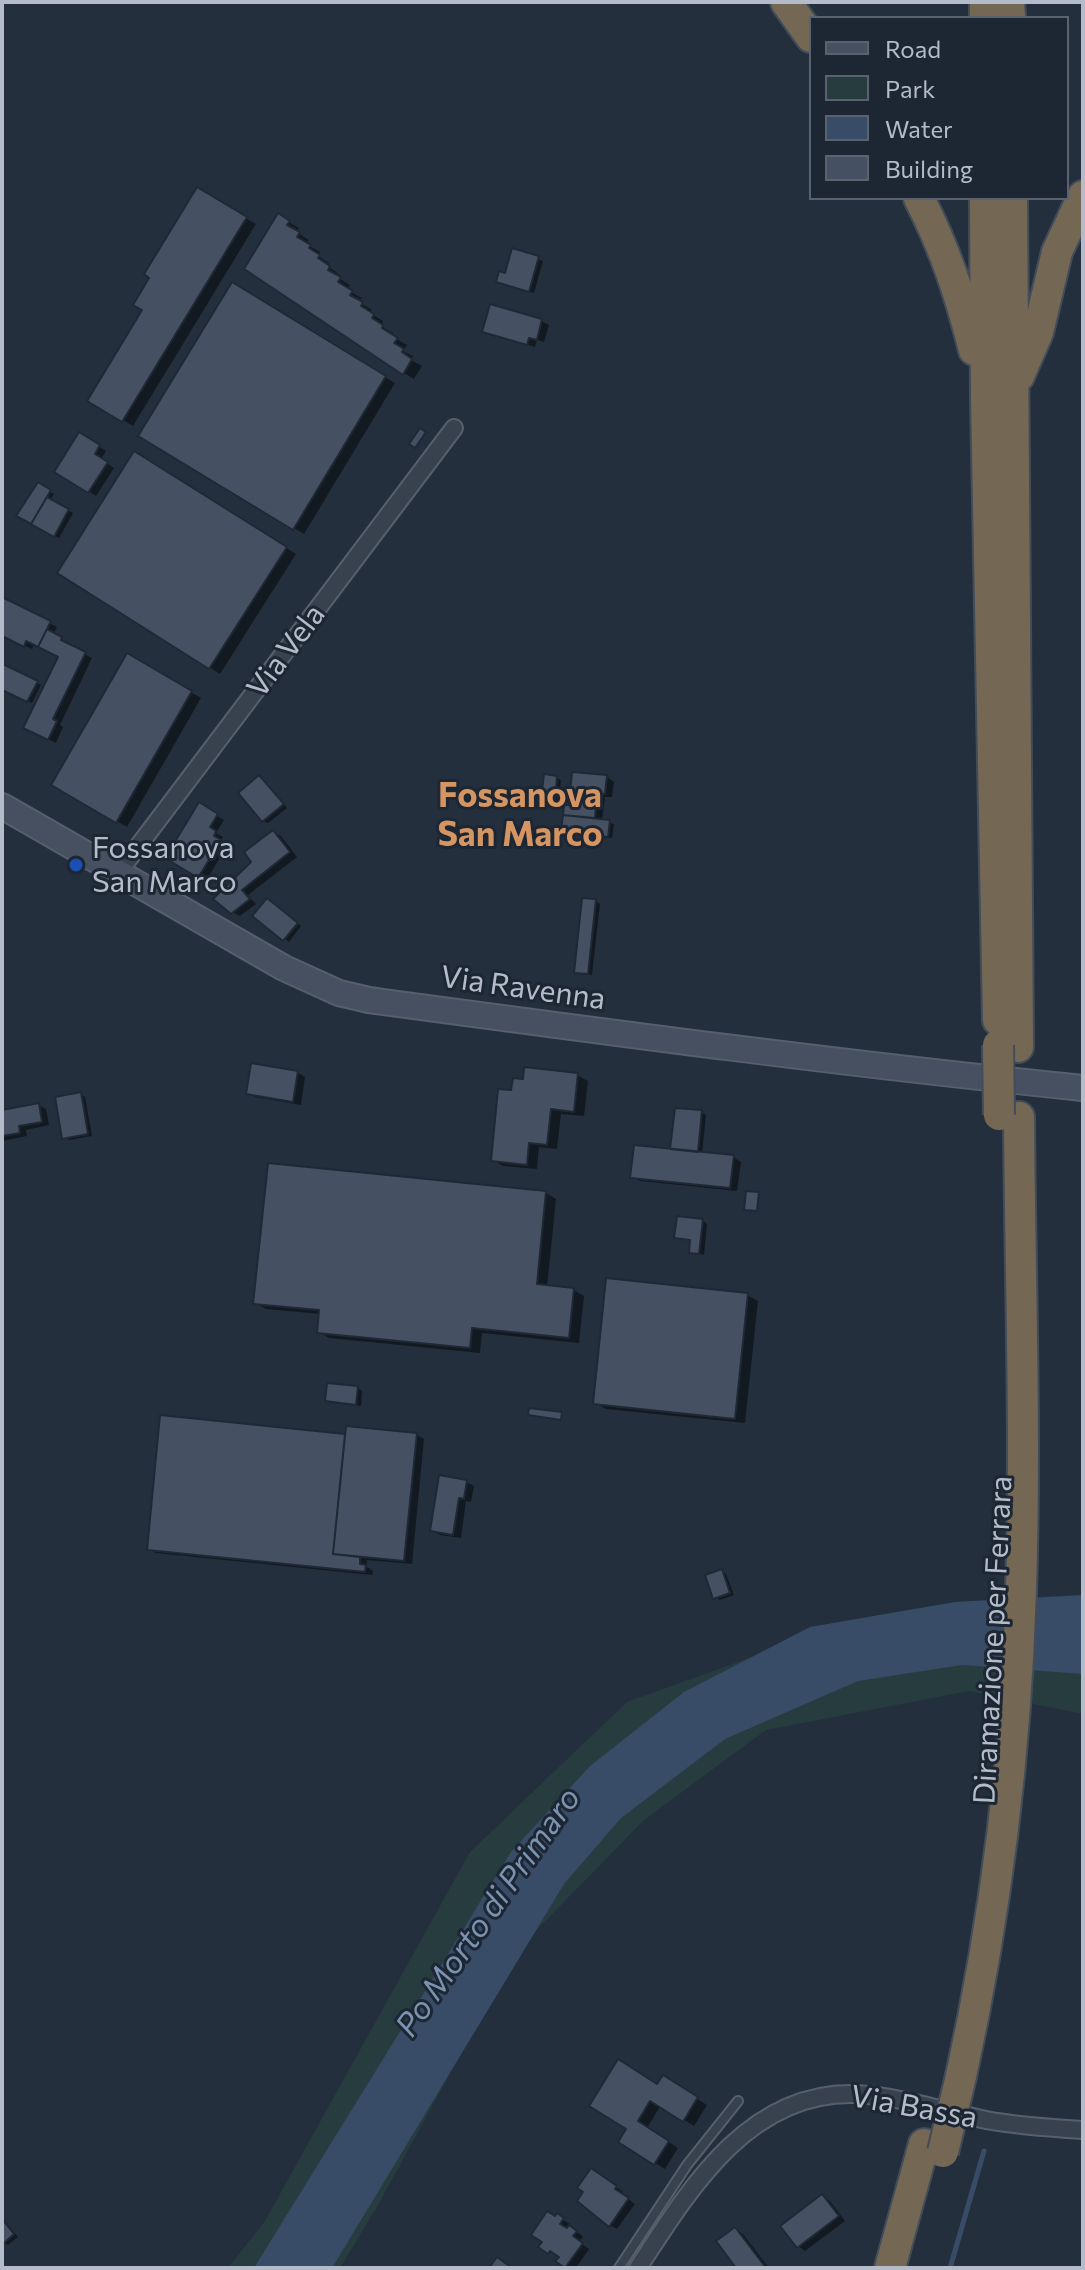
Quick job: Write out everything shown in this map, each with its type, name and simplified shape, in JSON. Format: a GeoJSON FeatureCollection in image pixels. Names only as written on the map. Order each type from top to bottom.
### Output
{"type":"FeatureCollection","features":[{"type":"Feature","properties":{"kind":"highway"},"geometry":{"type":"LineString","coordinates":[[786,2],[809,34]]}},
{"type":"Feature","properties":{"kind":"highway"},"geometry":{"type":"LineString","coordinates":[[1015,385],[1038,332],[1057,252],[1083,196]]}},
{"type":"Feature","properties":{"kind":"highway"},"geometry":{"type":"LineString","coordinates":[[920,200],[961,295],[986,398]]}},
{"type":"Feature","properties":{"kind":"highway"},"geometry":{"type":"LineString","coordinates":[[985,200],[986,398],[1007,1003]]}},
{"type":"Feature","properties":{"kind":"highway"},"geometry":{"type":"LineString","coordinates":[[1007,1003],[1015,385],[1012,200]]}},
{"type":"Feature","properties":{"kind":"highway","name":"Diramazione per Ferrara"},"geometry":{"type":"LineString","coordinates":[[911,2268],[952,2074],[988,1788],[1004,1711],[1021,1590],[1012,1488],[1007,1003]]}},
{"type":"Feature","properties":{"kind":"highway","name":"Diramazione per Ferrara"},"geometry":{"type":"LineString","coordinates":[[890,2268],[934,2148]]}},
{"type":"Feature","properties":{"kind":"main road","name":"Via Ravenna"},"geometry":{"type":"LineString","coordinates":[[2,806],[293,973],[354,997],[613,1033],[1083,1088]]}},
{"type":"Feature","properties":{"kind":"street","name":"Via Vela"},"geometry":{"type":"LineString","coordinates":[[118,873],[454,428]]}},
{"type":"Feature","properties":{"kind":"street","name":"Via Bassa"},"geometry":{"type":"LineString","coordinates":[[638,2268],[679,2192],[765,2118],[785,2107],[822,2096],[858,2094],[1020,2126],[1083,2130]]}},
{"type":"Feature","properties":{"kind":"lane","name":"Via Bassa"},"geometry":{"type":"LineString","coordinates":[[619,2268],[679,2192],[712,2132],[738,2101]]}},
{"type":"Feature","properties":{"kind":"green space"},"geometry":{"type":"Polygon","coordinates":[[[1033,1604],[1083,1612],[1083,1714],[969,1691],[766,1730],[644,1820],[518,1949],[377,2207],[340,2268],[228,2268],[265,2221],[470,1852],[627,1702],[857,1619],[1033,1604]]]}},
{"type":"Feature","properties":{"kind":"water","name":"Po Morto di Primaro"},"geometry":{"type":"Polygon","coordinates":[[[1083,1595],[1083,1674],[962,1665],[858,1681],[725,1739],[621,1818],[564,1884],[332,2268],[254,2268],[511,1852],[590,1766],[684,1692],[810,1627],[955,1602],[1083,1595]]]}},
{"type":"Feature","properties":{"kind":"building"},"geometry":{"type":"Polygon","coordinates":[[[197,187],[247,217],[122,422],[87,401],[142,310],[133,305],[149,278],[144,274],[197,187]]]}},
{"type":"Feature","properties":{"kind":"building"},"geometry":{"type":"Polygon","coordinates":[[[278,213],[290,221],[287,225],[300,232],[297,237],[311,245],[309,248],[320,255],[318,258],[330,266],[328,270],[341,277],[338,282],[353,291],[350,295],[363,302],[361,306],[374,314],[372,318],[398,338],[394,343],[412,359],[403,375],[244,269],[278,213]]]}},
{"type":"Feature","properties":{"kind":"building"},"geometry":{"type":"Polygon","coordinates":[[[512,248],[539,256],[529,292],[496,282],[499,271],[505,273],[512,248]]]}},
{"type":"Feature","properties":{"kind":"building"},"geometry":{"type":"Polygon","coordinates":[[[232,282],[386,376],[293,530],[138,436],[232,282]]]}},
{"type":"Feature","properties":{"kind":"building"},"geometry":{"type":"Polygon","coordinates":[[[490,304],[542,319],[537,340],[529,338],[527,345],[482,332],[490,304]]]}},
{"type":"Feature","properties":{"kind":"building"},"geometry":{"type":"Polygon","coordinates":[[[420,428],[426,432],[415,448],[409,444],[420,428]]]}},
{"type":"Feature","properties":{"kind":"building"},"geometry":{"type":"Polygon","coordinates":[[[79,432],[100,445],[95,454],[108,462],[88,493],[54,472],[79,432]]]}},
{"type":"Feature","properties":{"kind":"building"},"geometry":{"type":"Polygon","coordinates":[[[134,451],[287,547],[209,669],[57,573],[134,451]]]}},
{"type":"Feature","properties":{"kind":"building"},"geometry":{"type":"Polygon","coordinates":[[[38,482],[51,490],[31,524],[16,516],[38,482]]]}},
{"type":"Feature","properties":{"kind":"building"},"geometry":{"type":"Polygon","coordinates":[[[47,497],[69,509],[54,537],[31,524],[47,497]]]}},
{"type":"Feature","properties":{"kind":"building"},"geometry":{"type":"Polygon","coordinates":[[[2,597],[51,621],[38,647],[26,641],[24,647],[2,636],[2,597]]]}},
{"type":"Feature","properties":{"kind":"building"},"geometry":{"type":"Polygon","coordinates":[[[47,629],[86,652],[53,719],[57,721],[48,740],[23,728],[58,657],[38,647],[47,629]]]}},
{"type":"Feature","properties":{"kind":"building"},"geometry":{"type":"Polygon","coordinates":[[[127,653],[192,691],[116,823],[51,785],[127,653]]]}},
{"type":"Feature","properties":{"kind":"building"},"geometry":{"type":"Polygon","coordinates":[[[3,664],[38,681],[27,702],[2,690],[3,664]]]}},
{"type":"Feature","properties":{"kind":"building"},"geometry":{"type":"Polygon","coordinates":[[[572,772],[607,775],[605,794],[597,794],[595,818],[563,815],[564,805],[569,805],[572,772]]]}},
{"type":"Feature","properties":{"kind":"building"},"geometry":{"type":"Polygon","coordinates":[[[544,774],[557,776],[555,801],[541,799],[544,774]]]}},
{"type":"Feature","properties":{"kind":"building"},"geometry":{"type":"Polygon","coordinates":[[[259,775],[284,804],[262,822],[238,793],[259,775]]]}},
{"type":"Feature","properties":{"kind":"building"},"geometry":{"type":"Polygon","coordinates":[[[199,802],[218,814],[210,827],[216,831],[214,836],[221,840],[198,878],[165,858],[199,802]]]}},
{"type":"Feature","properties":{"kind":"building"},"geometry":{"type":"Polygon","coordinates":[[[563,815],[610,820],[608,837],[561,832],[563,815]]]}},
{"type":"Feature","properties":{"kind":"building"},"geometry":{"type":"Polygon","coordinates":[[[273,830],[290,852],[242,890],[250,899],[231,914],[213,899],[251,862],[244,852],[273,830]]]}},
{"type":"Feature","properties":{"kind":"building"},"geometry":{"type":"Polygon","coordinates":[[[267,898],[298,923],[283,941],[252,916],[267,898]]]}},
{"type":"Feature","properties":{"kind":"building"},"geometry":{"type":"Polygon","coordinates":[[[582,898],[596,899],[588,974],[574,973],[582,898]]]}},
{"type":"Feature","properties":{"kind":"building"},"geometry":{"type":"Polygon","coordinates":[[[251,1063],[298,1071],[293,1102],[246,1094],[251,1063]]]}},
{"type":"Feature","properties":{"kind":"building"},"geometry":{"type":"Polygon","coordinates":[[[524,1067],[578,1073],[574,1112],[551,1109],[547,1145],[529,1143],[527,1165],[491,1161],[498,1089],[511,1090],[513,1078],[523,1079],[524,1067]]]}},
{"type":"Feature","properties":{"kind":"building"},"geometry":{"type":"Polygon","coordinates":[[[81,1092],[88,1134],[62,1139],[55,1097],[81,1092]]]}},
{"type":"Feature","properties":{"kind":"building"},"geometry":{"type":"Polygon","coordinates":[[[39,1103],[42,1122],[19,1126],[20,1133],[2,1136],[2,1110],[39,1103]]]}},
{"type":"Feature","properties":{"kind":"building"},"geometry":{"type":"Polygon","coordinates":[[[675,1108],[702,1110],[698,1152],[670,1149],[675,1108]]]}},
{"type":"Feature","properties":{"kind":"building"},"geometry":{"type":"Polygon","coordinates":[[[634,1145],[734,1155],[730,1188],[630,1178],[634,1145]]]}},
{"type":"Feature","properties":{"kind":"building"},"geometry":{"type":"Polygon","coordinates":[[[268,1163],[546,1191],[537,1284],[574,1288],[569,1338],[472,1328],[470,1348],[317,1333],[319,1310],[253,1304],[268,1163]]]}},
{"type":"Feature","properties":{"kind":"building"},"geometry":{"type":"Polygon","coordinates":[[[746,1191],[759,1192],[757,1211],[744,1210],[746,1191]]]}},
{"type":"Feature","properties":{"kind":"building"},"geometry":{"type":"Polygon","coordinates":[[[677,1216],[703,1219],[699,1254],[689,1253],[690,1240],[674,1238],[677,1216]]]}},
{"type":"Feature","properties":{"kind":"building"},"geometry":{"type":"Polygon","coordinates":[[[606,1278],[748,1293],[735,1419],[593,1404],[606,1278]]]}},
{"type":"Feature","properties":{"kind":"building"},"geometry":{"type":"Polygon","coordinates":[[[327,1383],[358,1386],[356,1405],[325,1401],[327,1383]]]}},
{"type":"Feature","properties":{"kind":"building"},"geometry":{"type":"Polygon","coordinates":[[[529,1408],[562,1412],[561,1420],[528,1415],[529,1408]]]}},
{"type":"Feature","properties":{"kind":"building"},"geometry":{"type":"Polygon","coordinates":[[[160,1415],[345,1434],[333,1554],[360,1557],[360,1564],[366,1565],[365,1572],[147,1550],[160,1415]]]}},
{"type":"Feature","properties":{"kind":"building"},"geometry":{"type":"Polygon","coordinates":[[[346,1426],[417,1433],[404,1561],[333,1554],[346,1426]]]}},
{"type":"Feature","properties":{"kind":"building"},"geometry":{"type":"Polygon","coordinates":[[[439,1475],[467,1480],[464,1499],[459,1498],[453,1535],[430,1531],[439,1475]]]}},
{"type":"Feature","properties":{"kind":"building"},"geometry":{"type":"Polygon","coordinates":[[[722,1569],[730,1593],[713,1599],[705,1575],[722,1569]]]}},
{"type":"Feature","properties":{"kind":"building"},"geometry":{"type":"Polygon","coordinates":[[[618,2059],[657,2084],[663,2075],[698,2097],[683,2122],[650,2101],[638,2121],[669,2141],[654,2165],[618,2142],[626,2129],[589,2106],[618,2059]]]}},
{"type":"Feature","properties":{"kind":"building"},"geometry":{"type":"Polygon","coordinates":[[[591,2168],[629,2198],[609,2227],[577,2201],[583,2192],[577,2188],[591,2168]]]}},
{"type":"Feature","properties":{"kind":"building"},"geometry":{"type":"Polygon","coordinates":[[[822,2194],[839,2216],[797,2248],[780,2226],[822,2194]]]}},
{"type":"Feature","properties":{"kind":"building"},"geometry":{"type":"Polygon","coordinates":[[[547,2211],[564,2218],[560,2224],[567,2228],[569,2225],[577,2231],[573,2236],[583,2243],[565,2268],[555,2261],[559,2257],[538,2247],[542,2242],[531,2235],[547,2211]]]}},
{"type":"Feature","properties":{"kind":"building"},"geometry":{"type":"Polygon","coordinates":[[[2,2219],[14,2234],[3,2244],[2,2243],[2,2219]]]}},
{"type":"Feature","properties":{"kind":"building"},"geometry":{"type":"Polygon","coordinates":[[[735,2227],[766,2268],[736,2268],[716,2241],[735,2227]]]}},
{"type":"Feature","properties":{"kind":"building"},"geometry":{"type":"Polygon","coordinates":[[[497,2257],[512,2268],[489,2268],[497,2257]]]}},
{"type":"Feature","properties":{"kind":"waterway"},"geometry":{"type":"LineString","coordinates":[[950,2268],[984,2151]]}},
{"type":"Feature","properties":{"kind":"place","name":"Fossanova San Marco"},"geometry":{"type":"Point","coordinates":[76,865]}},
{"type":"Feature","properties":{"kind":"district","name":"Fossanova San Marco"},"geometry":{"type":"Point","coordinates":[520,816]}}]}
